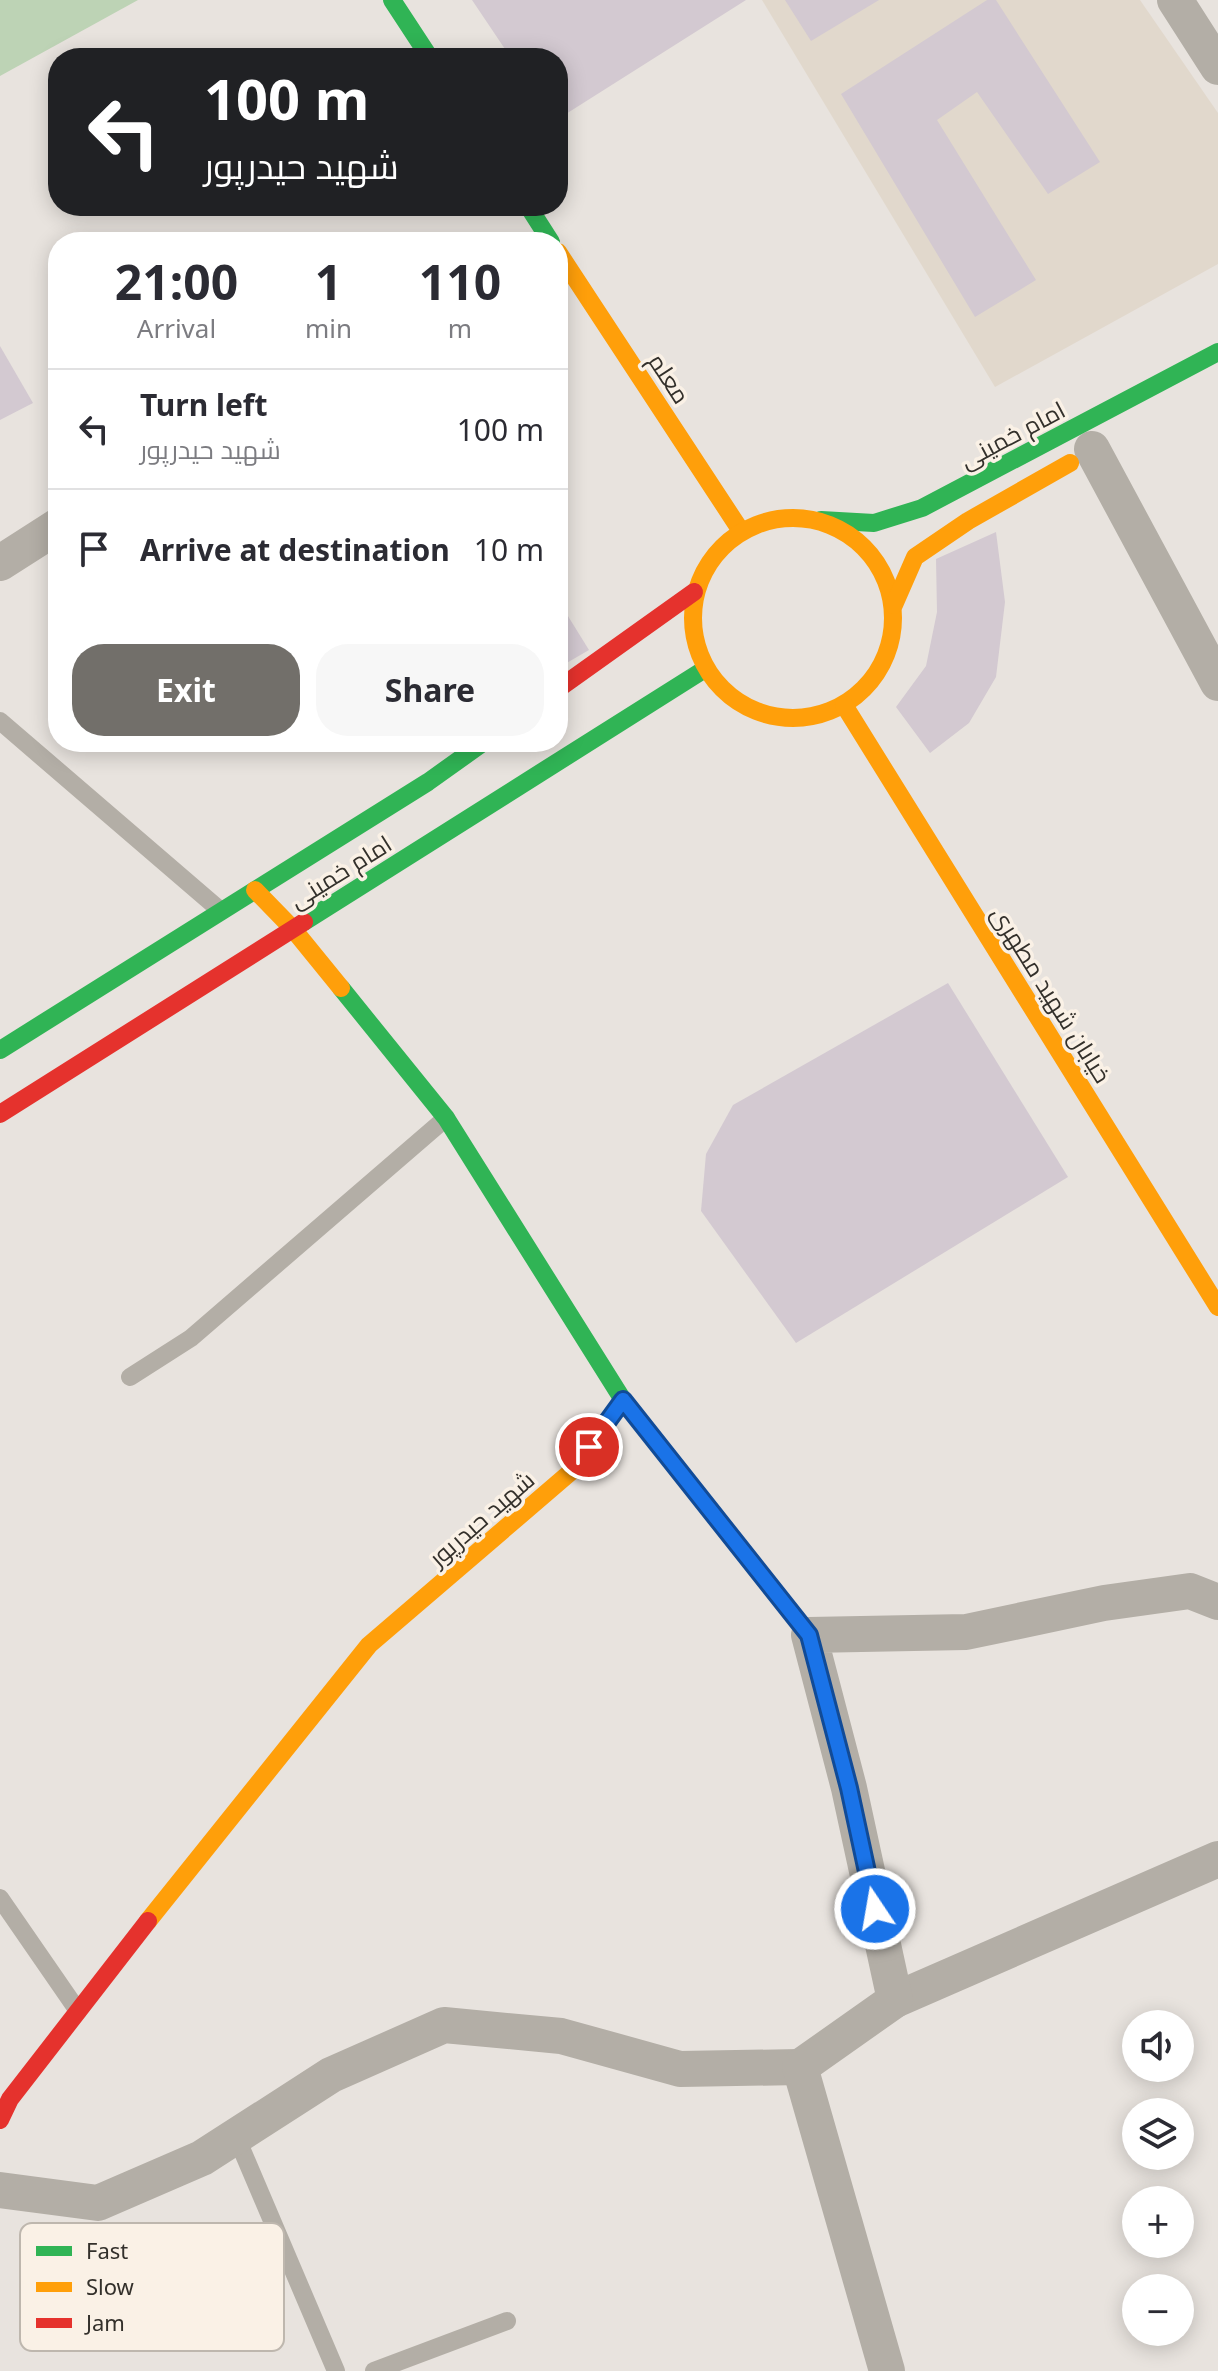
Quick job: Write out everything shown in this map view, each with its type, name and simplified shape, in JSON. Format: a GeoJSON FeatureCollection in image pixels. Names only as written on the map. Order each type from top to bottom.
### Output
{"type":"FeatureCollection","features":[{"type":"Feature","properties":{"kind":"main road"},"geometry":{"type":"LineString","coordinates":[[392,0],[423,48]]}},
{"type":"Feature","properties":{"kind":"main road","name":"معلم"},"geometry":{"type":"LineString","coordinates":[[568,274],[741,531]]}},
{"type":"Feature","properties":{"kind":"main road","name":"امام خمینی"},"geometry":{"type":"LineString","coordinates":[[818,520],[874,523],[922,508],[1218,352]]}},
{"type":"Feature","properties":{"kind":"main road"},"geometry":{"type":"LineString","coordinates":[[894,605],[881,567],[855,537],[818,520],[779,517],[741,531],[712,556],[694,592],[692,631],[705,669],[731,699],[767,716],[806,718],[844,705],[874,679],[880,668],[891,644],[894,605],[915,557],[968,521],[1099,446]]}},
{"type":"Feature","properties":{"kind":"main road"},"geometry":{"type":"LineString","coordinates":[[568,682],[694,592]]}},
{"type":"Feature","properties":{"kind":"main road","name":"امام خمینی"},"geometry":{"type":"LineString","coordinates":[[0,1114],[705,669]]}},
{"type":"Feature","properties":{"kind":"main road","name":"خیابان شهید مطهری"},"geometry":{"type":"LineString","coordinates":[[844,705],[1218,1307]]}},
{"type":"Feature","properties":{"kind":"main road","name":"امام خمینی"},"geometry":{"type":"LineString","coordinates":[[0,1050],[428,782],[470,752]]}},
{"type":"Feature","properties":{"kind":"main road"},"geometry":{"type":"LineString","coordinates":[[255,890],[293,929],[446,1118],[623,1400]]}},
{"type":"Feature","properties":{"kind":"main road","name":"شهید حیدرپور"},"geometry":{"type":"LineString","coordinates":[[0,2120],[10,2099],[78,2011],[369,1645],[573,1470],[623,1400]]}},
{"type":"Feature","properties":{"kind":"street"},"geometry":{"type":"LineString","coordinates":[[1175,0],[1218,67]]}},
{"type":"Feature","properties":{"kind":"street"},"geometry":{"type":"LineString","coordinates":[[1099,446],[1218,683]]}},
{"type":"Feature","properties":{"kind":"street"},"geometry":{"type":"LineString","coordinates":[[0,563],[48,532]]}},
{"type":"Feature","properties":{"kind":"street"},"geometry":{"type":"LineString","coordinates":[[895,2000],[849,1788],[809,1635],[966,1632],[1104,1603],[1190,1591],[1218,1602]]}},
{"type":"Feature","properties":{"kind":"street"},"geometry":{"type":"LineString","coordinates":[[0,2190],[98,2203],[202,2158],[331,2075],[444,2025],[561,2036],[680,2069],[800,2067],[895,2000],[1218,1859]]}},
{"type":"Feature","properties":{"kind":"street"},"geometry":{"type":"LineString","coordinates":[[800,2067],[887,2371]]}},
{"type":"Feature","properties":{"kind":"lane"},"geometry":{"type":"LineString","coordinates":[[0,721],[221,911]]}},
{"type":"Feature","properties":{"kind":"lane"},"geometry":{"type":"LineString","coordinates":[[130,1377],[191,1338],[446,1118]]}},
{"type":"Feature","properties":{"kind":"lane"},"geometry":{"type":"LineString","coordinates":[[623,1400],[809,1635]]}},
{"type":"Feature","properties":{"kind":"lane"},"geometry":{"type":"LineString","coordinates":[[0,1898],[78,2011]]}},
{"type":"Feature","properties":{"kind":"lane"},"geometry":{"type":"LineString","coordinates":[[236,2136],[273,2223]]}},
{"type":"Feature","properties":{"kind":"lane"},"geometry":{"type":"LineString","coordinates":[[284,2249],[336,2371]]}},
{"type":"Feature","properties":{"kind":"lane"},"geometry":{"type":"LineString","coordinates":[[374,2371],[507,2321]]}},
{"type":"Feature","properties":{"kind":"shaded area"},"geometry":{"type":"Polygon","coordinates":[[[762,0],[1140,0],[1218,113],[1218,264],[995,387],[762,0]]]}},
{"type":"Feature","properties":{"kind":"green space"},"geometry":{"type":"Polygon","coordinates":[[[0,0],[138,0],[48,48],[0,76],[0,0]]]}},
{"type":"Feature","properties":{"kind":"building"},"geometry":{"type":"Polygon","coordinates":[[[472,0],[746,0],[568,113],[568,48],[504,48],[472,0]]]}},
{"type":"Feature","properties":{"kind":"building"},"geometry":{"type":"Polygon","coordinates":[[[785,0],[879,0],[811,41],[785,0]]]}},
{"type":"Feature","properties":{"kind":"building"},"geometry":{"type":"Polygon","coordinates":[[[987,0],[996,0],[1100,162],[1048,194],[977,92],[937,120],[1036,280],[975,317],[841,94],[987,0]]]}},
{"type":"Feature","properties":{"kind":"building"},"geometry":{"type":"Polygon","coordinates":[[[0,346],[33,403],[0,420],[0,346]]]}},
{"type":"Feature","properties":{"kind":"building"},"geometry":{"type":"Polygon","coordinates":[[[996,532],[1005,602],[996,677],[969,723],[930,753],[896,707],[926,666],[937,612],[936,559],[996,532]]]}},
{"type":"Feature","properties":{"kind":"building"},"geometry":{"type":"Polygon","coordinates":[[[568,616],[589,650],[568,662],[568,616]]]}},
{"type":"Feature","properties":{"kind":"building"},"geometry":{"type":"Polygon","coordinates":[[[948,983],[1068,1177],[796,1343],[701,1211],[706,1154],[733,1105],[948,983]]]}},
{"type":"Feature","properties":{"kind":"traffic: fast"},"geometry":{"type":"LineString","coordinates":[[392,0],[423,48]]}},
{"type":"Feature","properties":{"kind":"traffic: fast"},"geometry":{"type":"LineString","coordinates":[[534,216],[545,232]]}},
{"type":"Feature","properties":{"kind":"traffic: fast"},"geometry":{"type":"LineString","coordinates":[[821,520],[874,523],[922,508],[1218,352]]}},
{"type":"Feature","properties":{"kind":"traffic: fast"},"geometry":{"type":"LineString","coordinates":[[304,922],[705,669]]}},
{"type":"Feature","properties":{"kind":"traffic: fast"},"geometry":{"type":"LineString","coordinates":[[0,1050],[428,782],[470,752]]}},
{"type":"Feature","properties":{"kind":"traffic: fast"},"geometry":{"type":"LineString","coordinates":[[341,988],[446,1118],[623,1400],[573,1470]]}},
{"type":"Feature","properties":{"kind":"traffic: slow"},"geometry":{"type":"LineString","coordinates":[[568,267],[741,531]]}},
{"type":"Feature","properties":{"kind":"traffic: slow"},"geometry":{"type":"LineString","coordinates":[[894,605],[915,557],[968,521],[1070,463]]}},
{"type":"Feature","properties":{"kind":"traffic: slow"},"geometry":{"type":"LineString","coordinates":[[793,518],[831,525],[864,547],[886,580],[893,618],[886,656],[864,689],[831,711],[793,718],[755,711],[722,689],[700,656],[693,618],[700,580],[722,547],[755,525],[793,518]]}},
{"type":"Feature","properties":{"kind":"traffic: slow"},"geometry":{"type":"LineString","coordinates":[[844,705],[1218,1307]]}},
{"type":"Feature","properties":{"kind":"traffic: slow"},"geometry":{"type":"LineString","coordinates":[[255,890],[293,929],[341,988]]}},
{"type":"Feature","properties":{"kind":"traffic: slow"},"geometry":{"type":"LineString","coordinates":[[148,1921],[369,1645],[573,1470]]}},
{"type":"Feature","properties":{"kind":"traffic: jam"},"geometry":{"type":"LineString","coordinates":[[568,682],[694,592]]}},
{"type":"Feature","properties":{"kind":"traffic: jam"},"geometry":{"type":"LineString","coordinates":[[0,1114],[304,922]]}},
{"type":"Feature","properties":{"kind":"traffic: jam"},"geometry":{"type":"LineString","coordinates":[[0,2120],[10,2099],[148,1921]]}},
{"type":"Feature","properties":{"kind":"route"},"geometry":{"type":"LineString","coordinates":[[589,1447],[623,1400],[809,1635],[849,1788],[875,1909]]}}]}
